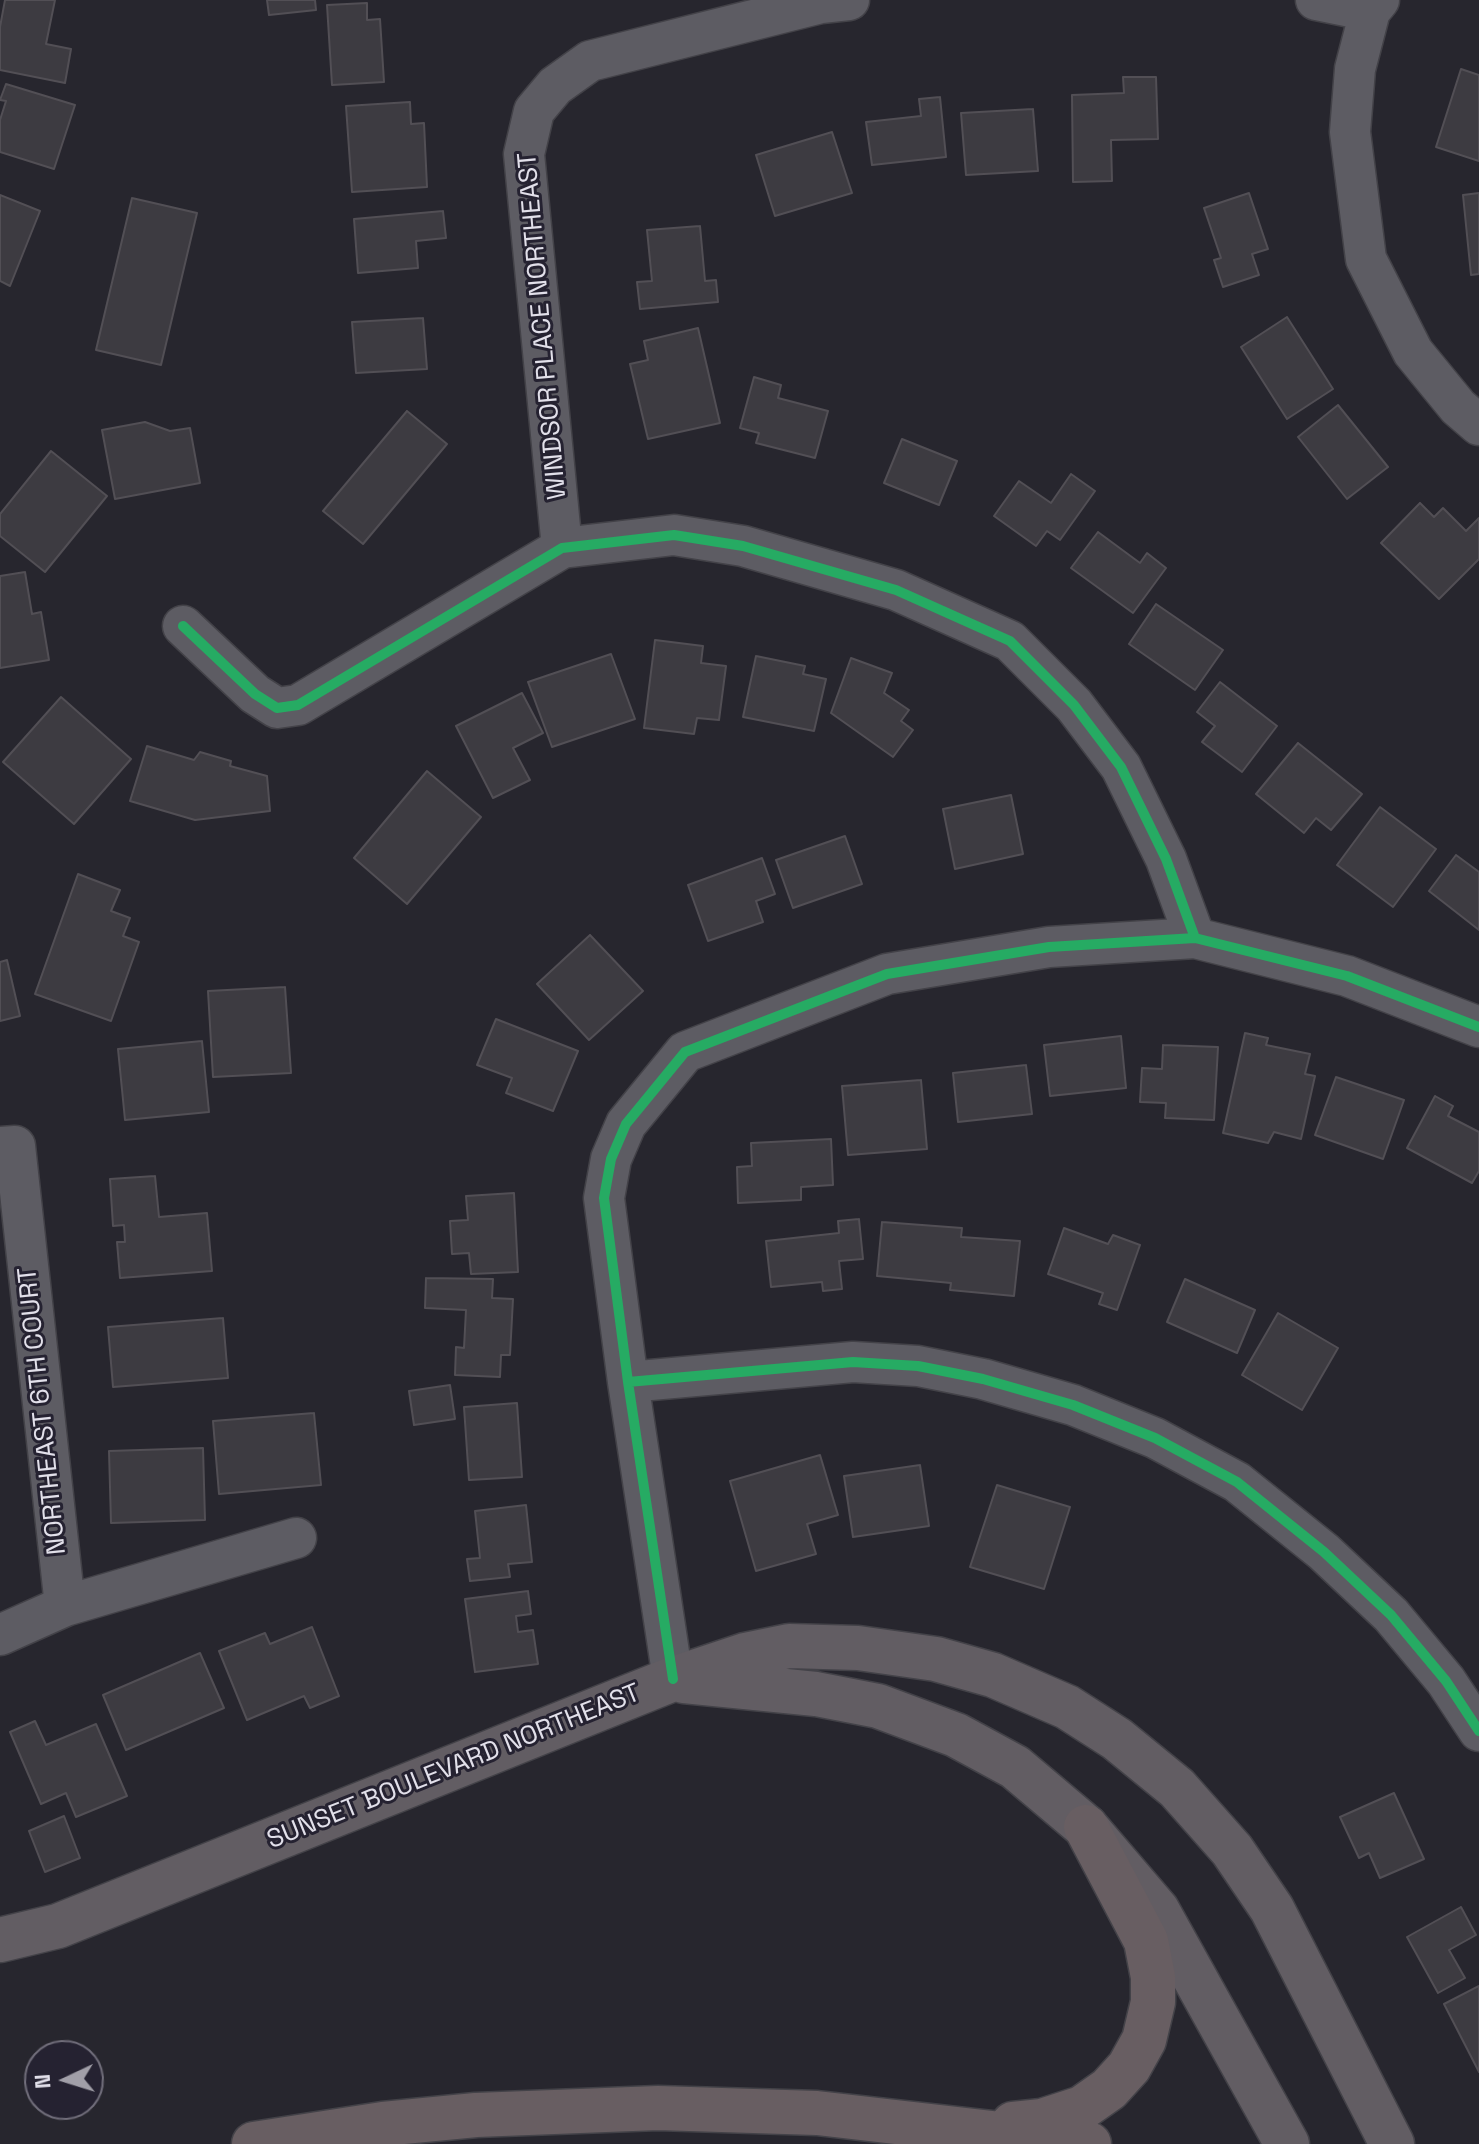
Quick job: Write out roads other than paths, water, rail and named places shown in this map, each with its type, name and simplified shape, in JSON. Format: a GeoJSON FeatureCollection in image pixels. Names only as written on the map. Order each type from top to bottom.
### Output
{"type":"FeatureCollection","features":[{"type":"Feature","properties":{"kind":"highway"},"geometry":{"type":"LineString","coordinates":[[970,2128],[1042,2121],[1082,2108],[1109,2089],[1129,2067],[1144,2040],[1153,2002],[1153,1977],[1146,1941],[1086,1827]]}},
{"type":"Feature","properties":{"kind":"highway"},"geometry":{"type":"LineString","coordinates":[[254,2144],[399,2123],[604,2109],[737,2108],[970,2128],[1089,2144]]}},
{"type":"Feature","properties":{"kind":"main road"},"geometry":{"type":"LineString","coordinates":[[673,1679],[745,1655],[789,1646],[858,1648],[936,1659],[993,1675],[1067,1707],[1117,1739],[1177,1788],[1232,1850],[1272,1909],[1392,2144]]}},
{"type":"Feature","properties":{"kind":"main road","name":"SUNSET BOULEVARD NORTHEAST"},"geometry":{"type":"LineString","coordinates":[[0,1940],[58,1926],[673,1679],[816,1694],[878,1706],[922,1721],[1015,1767],[1086,1827],[1157,1910],[1287,2144]]}},
{"type":"Feature","properties":{"kind":"street","name":"WINDSOR PLACE NORTHEAST"},"geometry":{"type":"LineString","coordinates":[[562,548],[524,154],[534,111],[555,86],[590,61],[821,3],[849,0]]}},
{"type":"Feature","properties":{"kind":"street"},"geometry":{"type":"LineString","coordinates":[[1316,0],[1375,6],[1355,69],[1350,132],[1366,259],[1413,352],[1458,407],[1479,425]]}},
{"type":"Feature","properties":{"kind":"street"},"geometry":{"type":"LineString","coordinates":[[183,626],[255,694],[277,708],[298,705],[562,548],[674,535],[743,546],[896,590],[1010,641],[1074,705],[1121,767],[1166,859],[1195,938]]}},
{"type":"Feature","properties":{"kind":"street"},"geometry":{"type":"LineString","coordinates":[[673,1679],[604,1198],[608,1172],[626,1124],[685,1052],[887,974],[1049,947],[1195,938],[1347,976],[1479,1027]]}},
{"type":"Feature","properties":{"kind":"street","name":"NORTHEAST 6TH COURT"},"geometry":{"type":"LineString","coordinates":[[7,1146],[65,1606]]}},
{"type":"Feature","properties":{"kind":"street"},"geometry":{"type":"LineString","coordinates":[[628,1382],[853,1362],[918,1366],[983,1379],[1100,1416],[1155,1438],[1237,1482],[1324,1552],[1391,1615],[1446,1681],[1479,1731]]}},
{"type":"Feature","properties":{"kind":"street"},"geometry":{"type":"LineString","coordinates":[[0,1635],[65,1606],[296,1538]]}}]}
